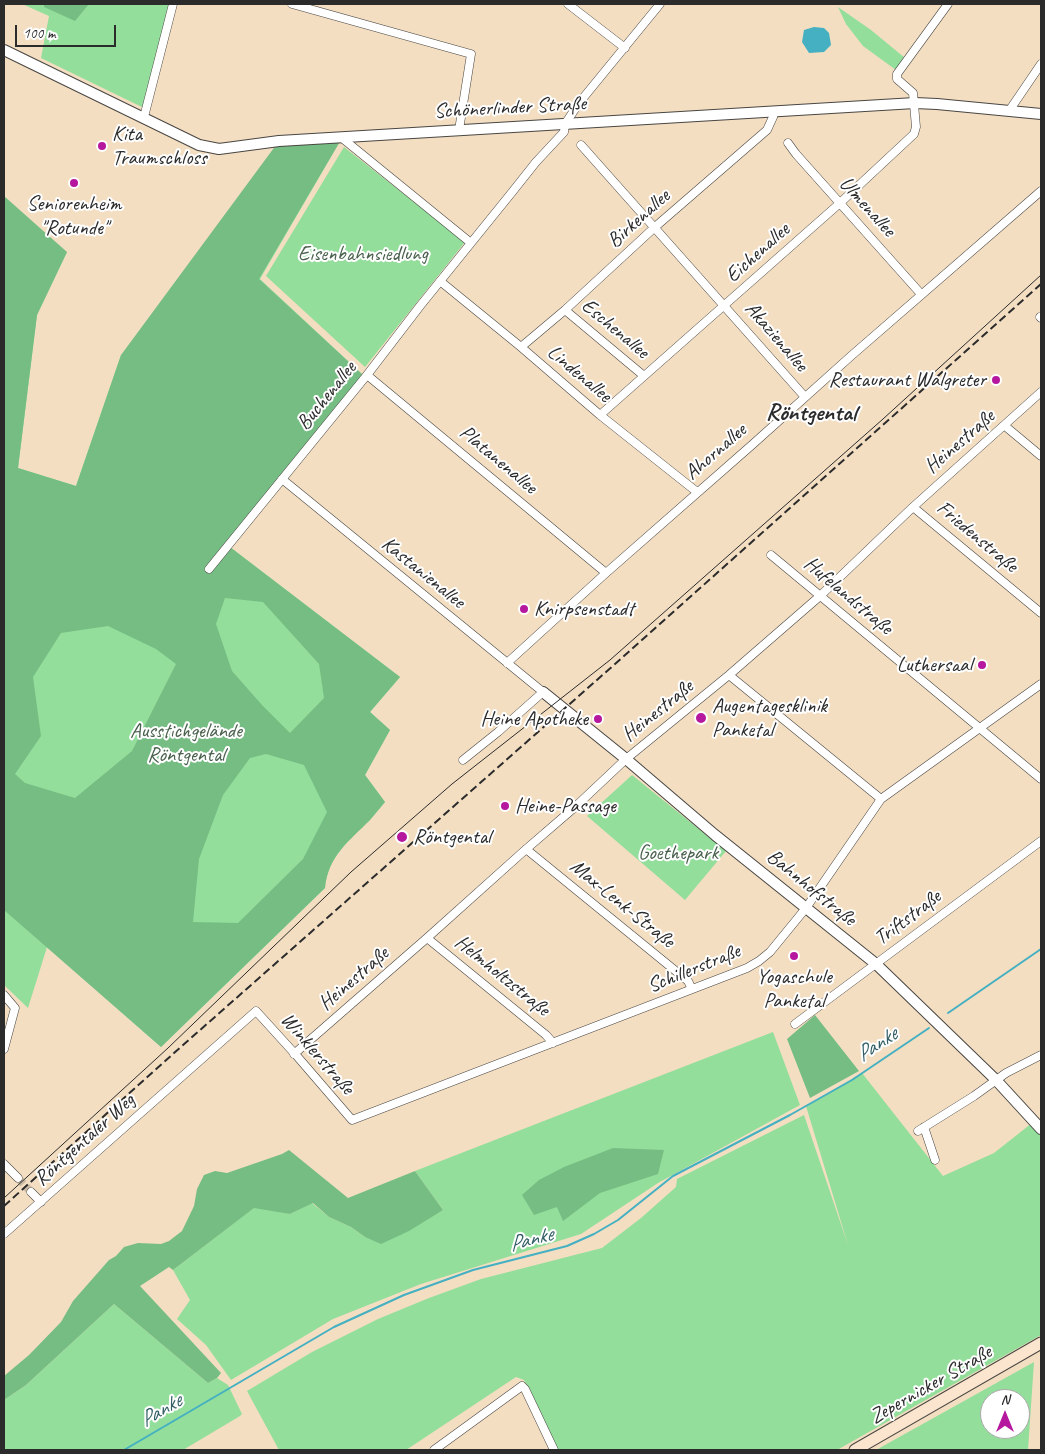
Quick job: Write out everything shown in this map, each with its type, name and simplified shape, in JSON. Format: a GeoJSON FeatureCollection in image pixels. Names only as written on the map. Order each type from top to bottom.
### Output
{"type":"FeatureCollection","features":[{"type":"Feature","properties":{"kind":"main road","name":"Zepernicker Straße"},"geometry":{"type":"LineString","coordinates":[[855,1450],[1041,1342]]}},
{"type":"Feature","properties":{"kind":"street"},"geometry":{"type":"LineString","coordinates":[[144,117],[172,4]]}},
{"type":"Feature","properties":{"kind":"street"},"geometry":{"type":"LineString","coordinates":[[292,4],[471,54],[458,130]]}},
{"type":"Feature","properties":{"kind":"street"},"geometry":{"type":"LineString","coordinates":[[568,4],[625,48]]}},
{"type":"Feature","properties":{"kind":"street","name":"Buchenallee"},"geometry":{"type":"LineString","coordinates":[[208,569],[367,375],[533,166],[564,132],[565,124],[579,103],[660,4]]}},
{"type":"Feature","properties":{"kind":"street"},"geometry":{"type":"LineString","coordinates":[[915,103],[913,93],[897,79],[897,74],[948,4]]}},
{"type":"Feature","properties":{"kind":"street","name":"Schönerlinder Straße"},"geometry":{"type":"LineString","coordinates":[[4,50],[199,145],[219,149],[280,141],[915,103],[1041,114]]}},
{"type":"Feature","properties":{"kind":"street"},"geometry":{"type":"LineString","coordinates":[[1009,111],[1041,64]]}},
{"type":"Feature","properties":{"kind":"street","name":"Eichenallee"},"geometry":{"type":"LineString","coordinates":[[600,415],[725,306],[914,134],[916,127],[915,103]]}},
{"type":"Feature","properties":{"kind":"street","name":"Birkenallee"},"geometry":{"type":"LineString","coordinates":[[521,347],[767,130],[774,117],[774,112]]}},
{"type":"Feature","properties":{"kind":"street"},"geometry":{"type":"LineString","coordinates":[[342,138],[471,243]]}},
{"type":"Feature","properties":{"kind":"street","name":"Ulmenallee"},"geometry":{"type":"LineString","coordinates":[[788,143],[922,294]]}},
{"type":"Feature","properties":{"kind":"street","name":"Akazienallee"},"geometry":{"type":"LineString","coordinates":[[581,145],[805,397]]}},
{"type":"Feature","properties":{"kind":"street","name":"Ahornallee"},"geometry":{"type":"LineString","coordinates":[[506,663],[697,492],[1041,191]]}},
{"type":"Feature","properties":{"kind":"street","name":"Lindenallee"},"geometry":{"type":"LineString","coordinates":[[440,281],[600,415],[697,492]]}},
{"type":"Feature","properties":{"kind":"street","name":"Eschenallee"},"geometry":{"type":"LineString","coordinates":[[564,310],[644,376]]}},
{"type":"Feature","properties":{"kind":"street","name":"Platanenallee"},"geometry":{"type":"LineString","coordinates":[[367,375],[606,573]]}},
{"type":"Feature","properties":{"kind":"street","name":"Heinestraße"},"geometry":{"type":"LineString","coordinates":[[294,1054],[575,807],[626,759],[729,675],[820,596],[913,507],[1041,392]]}},
{"type":"Feature","properties":{"kind":"street"},"geometry":{"type":"LineString","coordinates":[[1005,426],[1041,456]]}},
{"type":"Feature","properties":{"kind":"street","name":"Kastanienallee"},"geometry":{"type":"LineString","coordinates":[[282,480],[543,692]]}},
{"type":"Feature","properties":{"kind":"street","name":"Friedenstraße"},"geometry":{"type":"LineString","coordinates":[[913,507],[1041,613]]}},
{"type":"Feature","properties":{"kind":"street","name":"Hufelandstraße"},"geometry":{"type":"LineString","coordinates":[[771,555],[1041,779]]}},
{"type":"Feature","properties":{"kind":"street"},"geometry":{"type":"LineString","coordinates":[[729,675],[881,799]]}},
{"type":"Feature","properties":{"kind":"street","name":"Schillerstraße"},"geometry":{"type":"LineString","coordinates":[[352,1120],[759,962],[770,952],[806,908],[881,799],[1041,684]]}},
{"type":"Feature","properties":{"kind":"street"},"geometry":{"type":"LineString","coordinates":[[463,760],[543,692]]}},
{"type":"Feature","properties":{"kind":"street","name":"Bahnhofstraße"},"geometry":{"type":"LineString","coordinates":[[543,692],[626,759],[708,830],[876,964],[996,1080],[1041,1129]]}},
{"type":"Feature","properties":{"kind":"street","name":"Triftstraße"},"geometry":{"type":"LineString","coordinates":[[795,1024],[1041,841]]}},
{"type":"Feature","properties":{"kind":"street","name":"Max-Lenk-Straße"},"geometry":{"type":"LineString","coordinates":[[526,849],[688,981],[692,989]]}},
{"type":"Feature","properties":{"kind":"street","name":"Helmholtzstraße"},"geometry":{"type":"LineString","coordinates":[[427,938],[546,1035],[553,1043]]}},
{"type":"Feature","properties":{"kind":"street"},"geometry":{"type":"LineString","coordinates":[[4,995],[16,1008],[4,1049]]}},
{"type":"Feature","properties":{"kind":"street","name":"Winklerstraße"},"geometry":{"type":"LineString","coordinates":[[256,1012],[352,1120]]}},
{"type":"Feature","properties":{"kind":"street","name":"Röntgentaler Weg"},"geometry":{"type":"LineString","coordinates":[[4,1234],[256,1012]]}},
{"type":"Feature","properties":{"kind":"street"},"geometry":{"type":"LineString","coordinates":[[935,1160],[921,1129],[974,1096],[1006,1073],[1041,1055]]}},
{"type":"Feature","properties":{"kind":"street"},"geometry":{"type":"LineString","coordinates":[[4,1164],[18,1178]]}},
{"type":"Feature","properties":{"kind":"street"},"geometry":{"type":"LineString","coordinates":[[31,1192],[41,1202]]}},
{"type":"Feature","properties":{"kind":"street"},"geometry":{"type":"LineString","coordinates":[[434,1450],[522,1386],[554,1450]]}},
{"type":"Feature","properties":{"kind":"green space"},"geometry":{"type":"Polygon","coordinates":[[[22,4],[173,4],[146,109],[41,58],[49,16],[22,4]]]}},
{"type":"Feature","properties":{"kind":"green space"},"geometry":{"type":"Polygon","coordinates":[[[44,4],[89,4],[75,21],[44,7],[44,4]]]}},
{"type":"Feature","properties":{"kind":"green space"},"geometry":{"type":"Polygon","coordinates":[[[838,7],[871,30],[905,58],[896,70],[863,46],[846,24],[838,7]]]}},
{"type":"Feature","properties":{"kind":"green space","name":"Ausstichgelände Röntgental"},"geometry":{"type":"Polygon","coordinates":[[[342,138],[260,279],[363,375],[226,544],[400,677],[370,712],[390,730],[365,775],[385,802],[370,820],[347,842],[335,858],[330,867],[325,888],[161,1047],[47,947],[28,1008],[4,985],[4,252],[67,252],[37,315],[18,468],[76,486],[121,355],[342,138]]]}},
{"type":"Feature","properties":{"kind":"green space","name":"Ausstichgelände Röntgental"},"geometry":{"type":"Polygon","coordinates":[[[342,138],[259,279],[363,375],[226,544],[400,677],[370,712],[390,730],[365,775],[385,802],[370,820],[347,842],[335,858],[330,867],[325,888],[161,1047],[4,910],[4,196],[67,252],[37,315],[18,468],[76,486],[121,355],[279,141],[342,138]],[[225,598],[216,624],[232,671],[290,733],[324,698],[319,664],[263,602],[225,598]],[[108,626],[61,633],[33,677],[41,736],[15,774],[25,783],[75,798],[132,751],[176,664],[156,649],[108,626]],[[266,754],[250,758],[223,795],[199,859],[193,922],[238,923],[303,859],[327,812],[304,765],[266,754]]]}},
{"type":"Feature","properties":{"kind":"green space","name":"Eisenbahnsiedlung"},"geometry":{"type":"Polygon","coordinates":[[[344,147],[465,242],[365,367],[266,276],[344,147]]]}},
{"type":"Feature","properties":{"kind":"green space","name":"Goethepark"},"geometry":{"type":"Polygon","coordinates":[[[632,775],[726,851],[685,900],[587,816],[632,775]]]}},
{"type":"Feature","properties":{"kind":"green space"},"geometry":{"type":"Polygon","coordinates":[[[815,1015],[859,1071],[810,1098],[787,1039],[815,1015]]]}},
{"type":"Feature","properties":{"kind":"green space"},"geometry":{"type":"Polygon","coordinates":[[[773,1032],[800,1105],[658,1183],[581,1234],[421,1284],[333,1319],[231,1380],[206,1345],[177,1319],[190,1300],[173,1270],[256,1206],[290,1214],[312,1203],[329,1217],[351,1227],[365,1237],[443,1210],[415,1171],[773,1032]]]}},
{"type":"Feature","properties":{"kind":"green space"},"geometry":{"type":"Polygon","coordinates":[[[862,1073],[943,1176],[994,1153],[1032,1123],[1041,1132],[1041,1335],[837,1450],[558,1450],[524,1380],[516,1377],[406,1450],[279,1450],[247,1391],[312,1352],[378,1319],[429,1298],[481,1279],[602,1248],[641,1218],[676,1187],[677,1179],[804,1115],[848,1245],[806,1106],[862,1073]]]}},
{"type":"Feature","properties":{"kind":"green space"},"geometry":{"type":"Polygon","coordinates":[[[613,1148],[664,1150],[658,1174],[600,1193],[563,1221],[557,1207],[534,1215],[522,1195],[539,1180],[564,1167],[613,1148]]]}},
{"type":"Feature","properties":{"kind":"green space"},"geometry":{"type":"Polygon","coordinates":[[[289,1150],[348,1198],[415,1171],[443,1210],[409,1231],[381,1244],[329,1217],[313,1203],[290,1214],[254,1208],[173,1270],[169,1267],[140,1286],[221,1373],[217,1378],[208,1383],[114,1304],[26,1385],[4,1400],[4,1376],[29,1355],[61,1322],[73,1301],[109,1260],[116,1256],[124,1247],[138,1243],[161,1244],[169,1241],[182,1231],[194,1206],[197,1189],[204,1175],[215,1171],[227,1173],[289,1150]]]}},
{"type":"Feature","properties":{"kind":"green space"},"geometry":{"type":"Polygon","coordinates":[[[114,1304],[208,1383],[217,1378],[228,1385],[242,1414],[183,1450],[4,1450],[4,1400],[26,1385],[114,1304]]]}},
{"type":"Feature","properties":{"kind":"green space"},"geometry":{"type":"Polygon","coordinates":[[[1034,1362],[1030,1421],[1030,1389],[986,1389],[1034,1362]]]}},
{"type":"Feature","properties":{"kind":"green space"},"geometry":{"type":"Polygon","coordinates":[[[980,1392],[980,1439],[1029,1439],[1028,1450],[876,1450],[980,1392]]]}},
{"type":"Feature","properties":{"kind":"water"},"geometry":{"type":"Polygon","coordinates":[[[814,27],[824,28],[829,33],[831,45],[824,52],[809,53],[802,42],[804,30],[814,27]]]}},
{"type":"Feature","properties":{"kind":"waterway","name":"Panke"},"geometry":{"type":"LineString","coordinates":[[948,1013],[1041,949]]}},
{"type":"Feature","properties":{"kind":"waterway","name":"Panke"},"geometry":{"type":"LineString","coordinates":[[124,1450],[334,1327],[404,1295],[473,1270],[567,1246],[594,1234],[618,1220],[673,1176],[790,1115],[852,1080],[929,1028]]}},
{"type":"Feature","properties":{"kind":"tunnel"},"geometry":{"type":"LineString","coordinates":[[18,1178],[31,1192]]}},
{"type":"Feature","properties":{"kind":"tram line"},"geometry":{"type":"LineString","coordinates":[[4,1198],[168,1048],[351,872],[452,784],[610,660],[883,419],[1041,275]]}},
{"type":"Feature","properties":{"kind":"railway"},"geometry":{"type":"LineString","coordinates":[[4,1206],[1041,284]]}},
{"type":"Feature","properties":{"kind":"place","name":"Kita Traumschloss"},"geometry":{"type":"Point","coordinates":[102,146]}},
{"type":"Feature","properties":{"kind":"place","name":"Seniorenheim \"Rotunde\""},"geometry":{"type":"Point","coordinates":[74,183]}},
{"type":"Feature","properties":{"kind":"place","name":"Restaurant Walgreter"},"geometry":{"type":"Point","coordinates":[996,380]}},
{"type":"Feature","properties":{"kind":"place","name":"Knirpsenstadt"},"geometry":{"type":"Point","coordinates":[524,609]}},
{"type":"Feature","properties":{"kind":"place","name":"Luthersaal"},"geometry":{"type":"Point","coordinates":[982,665]}},
{"type":"Feature","properties":{"kind":"place","name":"Augentagesklinik Panketal"},"geometry":{"type":"Point","coordinates":[701,718]}},
{"type":"Feature","properties":{"kind":"place","name":"Heine Apotheke"},"geometry":{"type":"Point","coordinates":[598,719]}},
{"type":"Feature","properties":{"kind":"place","name":"Heine-Passage"},"geometry":{"type":"Point","coordinates":[505,806]}},
{"type":"Feature","properties":{"kind":"place","name":"Röntgental"},"geometry":{"type":"Point","coordinates":[402,837]}},
{"type":"Feature","properties":{"kind":"place","name":"Yogaschule Panketal"},"geometry":{"type":"Point","coordinates":[794,956]}},
{"type":"Feature","properties":{"kind":"district","name":"Röntgental"},"geometry":{"type":"Point","coordinates":[811,414]}}]}
